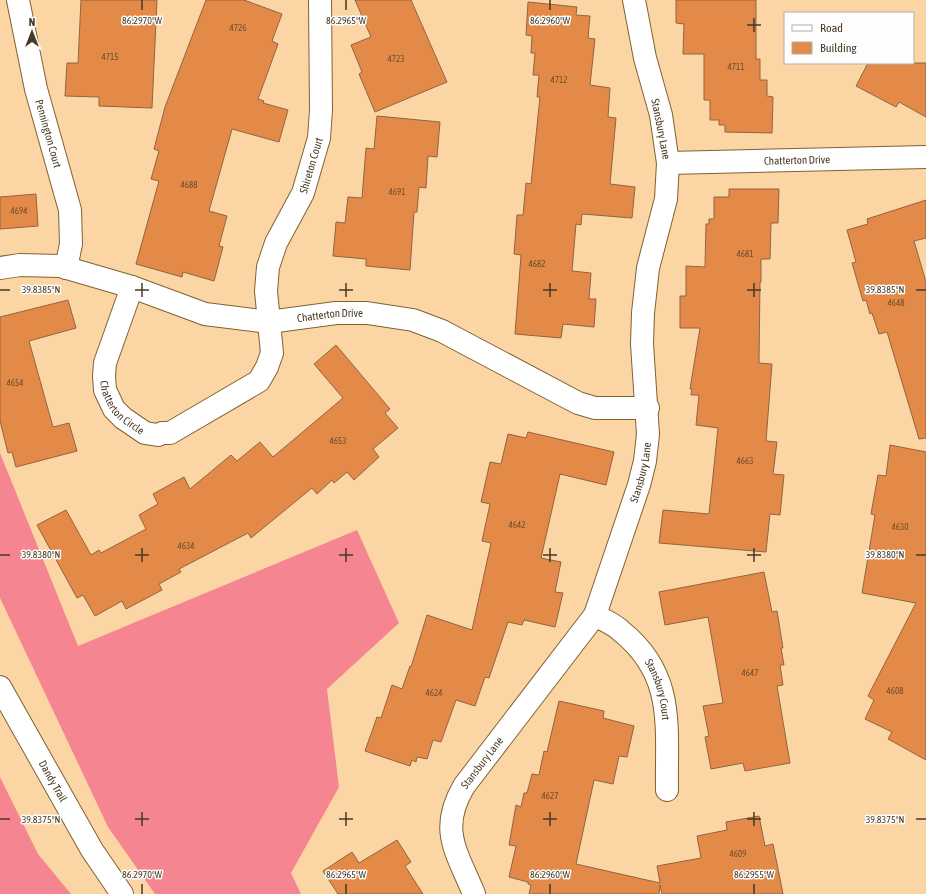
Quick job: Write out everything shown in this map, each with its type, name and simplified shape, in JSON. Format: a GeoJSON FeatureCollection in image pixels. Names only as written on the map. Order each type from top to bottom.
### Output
{"type":"FeatureCollection","features":[{"type":"Feature","properties":{"kind":"street","name":"Pennington Court"},"geometry":{"type":"LineString","coordinates":[[18,0],[36,89],[70,210],[71,244],[66,268]]}},
{"type":"Feature","properties":{"kind":"street","name":"Shireton Court"},"geometry":{"type":"LineString","coordinates":[[269,322],[266,281],[273,250],[303,193],[319,138],[321,110],[320,0]]}},
{"type":"Feature","properties":{"kind":"street","name":"Stansbury Lane"},"geometry":{"type":"LineString","coordinates":[[474,894],[453,843],[451,827],[453,808],[456,800],[474,773],[595,615],[641,477],[647,444],[648,408],[643,352],[643,313],[648,268],[666,199],[668,163],[661,115],[645,58],[634,0]]}},
{"type":"Feature","properties":{"kind":"street","name":"Chatterton Drive"},"geometry":{"type":"LineString","coordinates":[[668,163],[926,157]]}},
{"type":"Feature","properties":{"kind":"street","name":"Chatterton Drive"},"geometry":{"type":"LineString","coordinates":[[0,268],[20,265],[66,268],[132,287],[205,314],[269,322],[336,312],[367,313],[413,320],[442,330],[578,403],[595,408],[648,408]]}},
{"type":"Feature","properties":{"kind":"street","name":"Chatterton Circle"},"geometry":{"type":"LineString","coordinates":[[132,287],[105,363],[104,376],[108,397],[114,409],[145,433],[158,435],[162,433],[170,433],[259,381],[271,358],[272,343],[269,322]]}},
{"type":"Feature","properties":{"kind":"street","name":"Stansbury Court"},"geometry":{"type":"LineString","coordinates":[[595,615],[620,630],[628,637],[648,659],[658,678],[666,706],[667,790]]}},
{"type":"Feature","properties":{"kind":"street","name":"Dandy Trail"},"geometry":{"type":"LineString","coordinates":[[0,687],[92,850],[122,894]]}},
{"type":"Feature","properties":{"kind":"shaded area"},"geometry":{"type":"Polygon","coordinates":[[[0,453],[78,646],[357,530],[399,623],[327,689],[339,787],[291,873],[301,894],[155,894],[108,827],[0,598],[0,453]]]}},
{"type":"Feature","properties":{"kind":"shaded area"},"geometry":{"type":"Polygon","coordinates":[[[0,777],[38,854],[71,894],[0,894],[0,777]]]}},
{"type":"Feature","properties":{"kind":"building"},"geometry":{"type":"Polygon","coordinates":[[[81,0],[157,0],[152,108],[99,106],[99,97],[65,96],[67,63],[78,63],[81,0]]]}},
{"type":"Feature","properties":{"kind":"building"},"geometry":{"type":"Polygon","coordinates":[[[206,0],[244,0],[282,14],[272,41],[278,44],[258,99],[264,101],[263,103],[288,110],[279,142],[232,129],[209,211],[227,216],[219,246],[223,247],[214,281],[183,272],[182,277],[136,264],[159,181],[151,179],[159,151],[154,149],[165,107],[206,0]]]}},
{"type":"Feature","properties":{"kind":"building"},"geometry":{"type":"Polygon","coordinates":[[[355,0],[411,0],[447,82],[375,112],[359,74],[362,72],[351,45],[371,37],[355,0]]]}},
{"type":"Feature","properties":{"kind":"building"},"geometry":{"type":"Polygon","coordinates":[[[676,0],[756,0],[756,59],[760,59],[760,80],[767,80],[767,96],[773,97],[772,133],[725,132],[725,125],[719,125],[719,120],[710,120],[710,100],[704,100],[704,54],[683,54],[684,24],[676,23],[676,0]]]}},
{"type":"Feature","properties":{"kind":"building"},"geometry":{"type":"Polygon","coordinates":[[[528,2],[577,7],[576,15],[590,16],[588,38],[595,39],[590,85],[610,88],[608,117],[616,118],[610,184],[635,187],[632,218],[582,214],[581,225],[576,224],[572,271],[591,273],[589,299],[596,299],[594,327],[563,324],[561,338],[515,334],[521,255],[514,254],[517,215],[523,215],[526,183],[531,184],[540,97],[537,97],[539,75],[533,75],[535,53],[531,53],[532,36],[526,35],[528,2]]]}},
{"type":"Feature","properties":{"kind":"building"},"geometry":{"type":"Polygon","coordinates":[[[926,63],[926,117],[899,102],[896,107],[856,86],[867,64],[926,63]]]}},
{"type":"Feature","properties":{"kind":"building"},"geometry":{"type":"Polygon","coordinates":[[[377,116],[440,122],[437,157],[428,156],[426,188],[419,187],[417,212],[414,212],[410,270],[366,266],[366,259],[333,256],[336,222],[345,223],[348,197],[362,198],[366,148],[374,149],[377,116]]]}},
{"type":"Feature","properties":{"kind":"building"},"geometry":{"type":"Polygon","coordinates":[[[729,189],[779,189],[778,223],[771,223],[770,259],[761,259],[760,282],[759,363],[772,364],[766,441],[777,442],[773,474],[784,475],[780,515],[770,514],[766,552],[659,543],[663,510],[709,514],[718,428],[696,425],[699,395],[691,395],[692,389],[690,389],[700,328],[680,328],[680,296],[686,296],[686,266],[705,267],[706,224],[709,224],[709,219],[714,219],[714,197],[729,197],[729,189]]]}},
{"type":"Feature","properties":{"kind":"building"},"geometry":{"type":"Polygon","coordinates":[[[36,194],[38,226],[0,229],[0,197],[36,194]]]}},
{"type":"Feature","properties":{"kind":"building"},"geometry":{"type":"Polygon","coordinates":[[[926,200],[926,238],[914,241],[926,282],[926,438],[919,439],[887,332],[879,334],[872,313],[870,314],[866,300],[863,301],[852,263],[856,262],[847,230],[868,224],[867,219],[926,200]]]}},
{"type":"Feature","properties":{"kind":"building"},"geometry":{"type":"Polygon","coordinates":[[[68,300],[76,328],[29,341],[53,427],[69,423],[77,451],[16,467],[12,452],[8,453],[0,421],[0,317],[68,300]]]}},
{"type":"Feature","properties":{"kind":"building"},"geometry":{"type":"Polygon","coordinates":[[[336,345],[390,409],[385,413],[398,428],[373,449],[379,457],[354,480],[347,472],[334,483],[332,480],[317,494],[312,488],[251,538],[248,533],[179,569],[181,572],[159,584],[162,590],[126,609],[122,601],[95,616],[83,595],[77,598],[37,525],[66,510],[91,555],[99,550],[101,553],[146,529],[139,515],[158,504],[153,494],[184,477],[190,489],[231,455],[237,461],[260,442],[273,457],[343,398],[314,364],[336,345]]]}},
{"type":"Feature","properties":{"kind":"building"},"geometry":{"type":"Polygon","coordinates":[[[528,432],[614,452],[606,485],[560,474],[541,558],[561,562],[555,592],[563,593],[555,627],[524,620],[522,625],[508,622],[489,678],[485,677],[475,706],[456,700],[441,742],[433,740],[427,759],[417,757],[416,762],[412,760],[410,766],[365,751],[377,717],[381,718],[392,685],[402,689],[410,666],[411,667],[427,615],[472,630],[491,543],[482,541],[490,504],[481,502],[490,462],[501,464],[508,434],[526,438],[528,432]]]}},
{"type":"Feature","properties":{"kind":"building"},"geometry":{"type":"Polygon","coordinates":[[[890,445],[926,452],[926,760],[888,739],[892,732],[865,719],[874,700],[868,696],[916,603],[862,593],[875,515],[871,514],[878,475],[886,476],[890,445]]]}},
{"type":"Feature","properties":{"kind":"building"},"geometry":{"type":"Polygon","coordinates":[[[764,572],[772,612],[777,611],[783,648],[781,648],[784,665],[780,665],[783,685],[777,686],[790,763],[745,771],[743,763],[711,769],[705,737],[709,736],[703,706],[723,703],[708,617],[665,625],[659,592],[764,572]]]}},
{"type":"Feature","properties":{"kind":"building"},"geometry":{"type":"Polygon","coordinates":[[[559,701],[604,711],[603,718],[634,726],[627,757],[619,756],[613,784],[594,780],[576,864],[660,883],[657,866],[701,858],[697,836],[727,830],[726,822],[759,816],[765,846],[773,844],[783,894],[662,894],[660,885],[659,894],[529,894],[531,885],[528,884],[528,882],[509,877],[516,846],[509,845],[516,805],[521,807],[524,793],[527,793],[532,774],[539,775],[544,751],[547,752],[559,701]]]}},
{"type":"Feature","properties":{"kind":"building"},"geometry":{"type":"Polygon","coordinates":[[[397,840],[411,862],[405,866],[423,894],[338,894],[323,871],[352,852],[359,863],[397,840]]]}}]}
